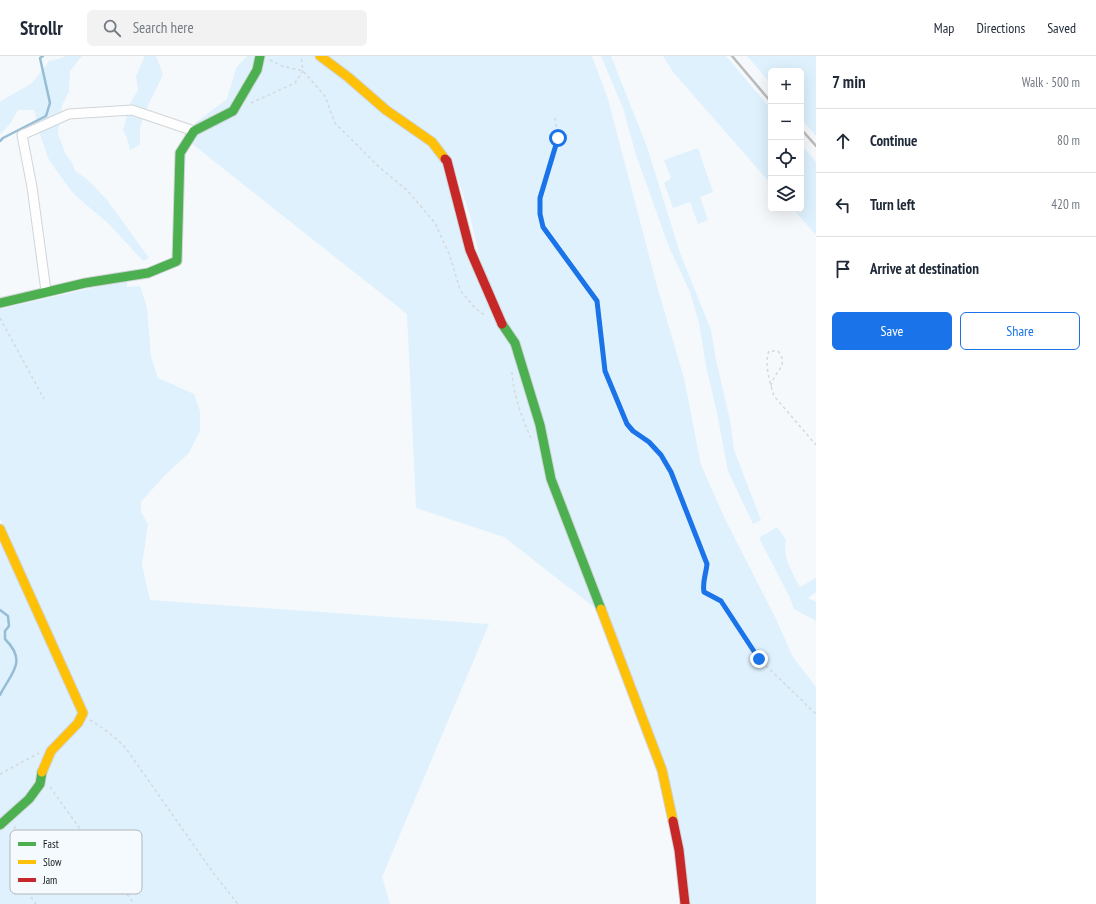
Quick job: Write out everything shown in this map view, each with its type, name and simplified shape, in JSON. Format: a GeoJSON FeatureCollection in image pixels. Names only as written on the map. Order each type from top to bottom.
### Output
{"type":"FeatureCollection","features":[{"type":"Feature","properties":{"kind":"street"},"geometry":{"type":"LineString","coordinates":[[320,56],[348,77],[386,110],[432,142],[447,161],[470,250],[503,327],[515,343],[540,425],[551,479],[662,770],[679,850],[684,904]]}},
{"type":"Feature","properties":{"kind":"street"},"geometry":{"type":"LineString","coordinates":[[0,303],[46,291],[140,275],[164,268],[177,261],[180,153],[194,130],[233,111],[264,58]]}},
{"type":"Feature","properties":{"kind":"street"},"geometry":{"type":"LineString","coordinates":[[46,291],[32,187],[22,135],[69,114],[132,110],[194,130]]}},
{"type":"Feature","properties":{"kind":"street"},"geometry":{"type":"LineString","coordinates":[[0,529],[83,713],[78,723],[51,751],[41,774],[40,784],[29,799],[0,825]]}},
{"type":"Feature","properties":{"kind":"path"},"geometry":{"type":"LineString","coordinates":[[301,56],[303,71],[325,96],[334,123],[379,167],[407,190],[436,223],[450,256],[460,290],[476,309],[487,316]]}},
{"type":"Feature","properties":{"kind":"path"},"geometry":{"type":"LineString","coordinates":[[264,58],[282,66],[303,71]]}},
{"type":"Feature","properties":{"kind":"path"},"geometry":{"type":"LineString","coordinates":[[246,104],[295,83],[303,71]]}},
{"type":"Feature","properties":{"kind":"path"},"geometry":{"type":"LineString","coordinates":[[556,118],[558,138],[540,198],[540,214],[543,227],[597,301],[605,371],[622,414],[627,424],[633,431],[649,442],[661,455],[671,472],[707,564],[707,572],[703,585],[704,592],[721,601],[759,659],[816,714]]}},
{"type":"Feature","properties":{"kind":"path"},"geometry":{"type":"LineString","coordinates":[[0,318],[44,399]]}},
{"type":"Feature","properties":{"kind":"path"},"geometry":{"type":"LineString","coordinates":[[771,386],[772,379],[783,363],[783,357],[778,351],[769,351],[767,357],[771,386],[774,396],[816,445]]}},
{"type":"Feature","properties":{"kind":"path"},"geometry":{"type":"LineString","coordinates":[[83,713],[88,719],[104,728],[126,748],[210,868],[238,904]]}},
{"type":"Feature","properties":{"kind":"path"},"geometry":{"type":"LineString","coordinates":[[0,774],[39,753]]}},
{"type":"Feature","properties":{"kind":"path"},"geometry":{"type":"LineString","coordinates":[[40,784],[50,786],[81,830]]}},
{"type":"Feature","properties":{"kind":"path"},"geometry":{"type":"LineString","coordinates":[[14,830],[15,825]]}},
{"type":"Feature","properties":{"kind":"path"},"geometry":{"type":"LineString","coordinates":[[29,894],[36,904]]}},
{"type":"Feature","properties":{"kind":"path"},"geometry":{"type":"LineString","coordinates":[[127,894],[134,904]]}},
{"type":"Feature","properties":{"kind":"shaded area"},"geometry":{"type":"Polygon","coordinates":[[[65,56],[82,56],[70,71],[69,92],[62,105],[58,134],[66,155],[72,162],[75,171],[87,179],[107,200],[149,258],[143,261],[109,224],[72,192],[64,181],[49,160],[40,135],[34,110],[18,110],[10,124],[0,134],[1,101],[32,83],[49,61],[65,56]]]}},
{"type":"Feature","properties":{"kind":"shaded area"},"geometry":{"type":"Polygon","coordinates":[[[144,56],[156,56],[163,74],[146,110],[140,128],[140,145],[130,150],[123,130],[130,104],[138,90],[136,76],[144,56]]]}},
{"type":"Feature","properties":{"kind":"shaded area"},"geometry":{"type":"Polygon","coordinates":[[[247,56],[314,56],[429,145],[443,163],[513,348],[595,608],[504,537],[416,508],[407,314],[191,143],[198,134],[195,123],[227,99],[236,68],[247,56]]]}},
{"type":"Feature","properties":{"kind":"shaded area"},"geometry":{"type":"Polygon","coordinates":[[[327,56],[592,56],[608,99],[657,286],[684,378],[701,465],[726,521],[776,619],[793,657],[816,687],[816,904],[690,904],[682,844],[564,507],[479,255],[470,216],[452,160],[327,56]]]}},
{"type":"Feature","properties":{"kind":"shaded area"},"geometry":{"type":"Polygon","coordinates":[[[601,56],[611,56],[647,147],[680,253],[711,330],[716,360],[730,420],[734,450],[761,520],[753,524],[728,471],[706,366],[699,323],[690,292],[669,247],[636,155],[623,108],[601,56]]]}},
{"type":"Feature","properties":{"kind":"shaded area"},"geometry":{"type":"Polygon","coordinates":[[[663,56],[726,56],[768,105],[768,181],[673,72],[663,56]]]}},
{"type":"Feature","properties":{"kind":"shaded area"},"geometry":{"type":"Polygon","coordinates":[[[747,56],[816,56],[816,136],[804,122],[804,68],[768,68],[768,80],[747,56]]]}},
{"type":"Feature","properties":{"kind":"shaded area"},"geometry":{"type":"Polygon","coordinates":[[[698,148],[713,192],[700,197],[708,220],[698,224],[690,202],[673,208],[664,183],[671,178],[664,160],[698,148]]]}},
{"type":"Feature","properties":{"kind":"shaded area"},"geometry":{"type":"Polygon","coordinates":[[[804,148],[816,162],[816,235],[796,212],[804,212],[804,148]]]}},
{"type":"Feature","properties":{"kind":"shaded area"},"geometry":{"type":"Polygon","coordinates":[[[127,280],[127,287],[140,286],[147,307],[151,357],[158,378],[194,394],[200,411],[200,431],[189,453],[164,476],[141,502],[141,512],[148,524],[142,565],[150,600],[489,624],[382,877],[390,904],[0,904],[0,545],[11,539],[0,519],[0,309],[127,280]]]}},
{"type":"Feature","properties":{"kind":"shaded area"},"geometry":{"type":"Polygon","coordinates":[[[777,527],[786,540],[785,552],[791,570],[800,587],[816,578],[816,592],[808,598],[816,602],[816,621],[794,609],[790,598],[759,538],[777,527]]]}},
{"type":"Feature","properties":{"kind":"waterway"},"geometry":{"type":"LineString","coordinates":[[0,141],[3,138],[46,116],[50,103],[40,58],[43,56]]}},
{"type":"Feature","properties":{"kind":"waterway"},"geometry":{"type":"LineString","coordinates":[[0,610],[8,616],[9,626],[5,631],[5,639],[12,647],[16,661],[12,674],[0,695]]}},
{"type":"Feature","properties":{"kind":"railway"},"geometry":{"type":"LineString","coordinates":[[732,56],[768,98]]}},
{"type":"Feature","properties":{"kind":"railway"},"geometry":{"type":"LineString","coordinates":[[804,132],[816,146]]}},
{"type":"Feature","properties":{"kind":"traffic: fast"},"geometry":{"type":"LineString","coordinates":[[0,303],[85,283],[148,273],[177,261],[180,153],[194,131],[233,111],[257,70],[260,56]]}},
{"type":"Feature","properties":{"kind":"traffic: fast"},"geometry":{"type":"LineString","coordinates":[[502,324],[515,343],[540,425],[551,479],[601,609]]}},
{"type":"Feature","properties":{"kind":"traffic: fast"},"geometry":{"type":"LineString","coordinates":[[0,825],[29,799],[40,784],[42,772]]}},
{"type":"Feature","properties":{"kind":"traffic: slow"},"geometry":{"type":"LineString","coordinates":[[320,56],[348,77],[386,110],[432,142],[445,159]]}},
{"type":"Feature","properties":{"kind":"traffic: slow"},"geometry":{"type":"LineString","coordinates":[[0,529],[83,713],[78,723],[51,751],[42,772]]}},
{"type":"Feature","properties":{"kind":"traffic: slow"},"geometry":{"type":"LineString","coordinates":[[601,609],[662,770],[673,821]]}},
{"type":"Feature","properties":{"kind":"traffic: jam"},"geometry":{"type":"LineString","coordinates":[[445,159],[447,161],[470,250],[502,324]]}},
{"type":"Feature","properties":{"kind":"traffic: jam"},"geometry":{"type":"LineString","coordinates":[[673,821],[679,850],[685,904]]}},
{"type":"Feature","properties":{"kind":"route"},"geometry":{"type":"LineString","coordinates":[[558,138],[540,198],[540,214],[543,227],[597,301],[605,371],[627,424],[633,431],[649,442],[661,455],[671,472],[707,564],[707,572],[703,585],[704,592],[721,601],[759,659]]}}]}
